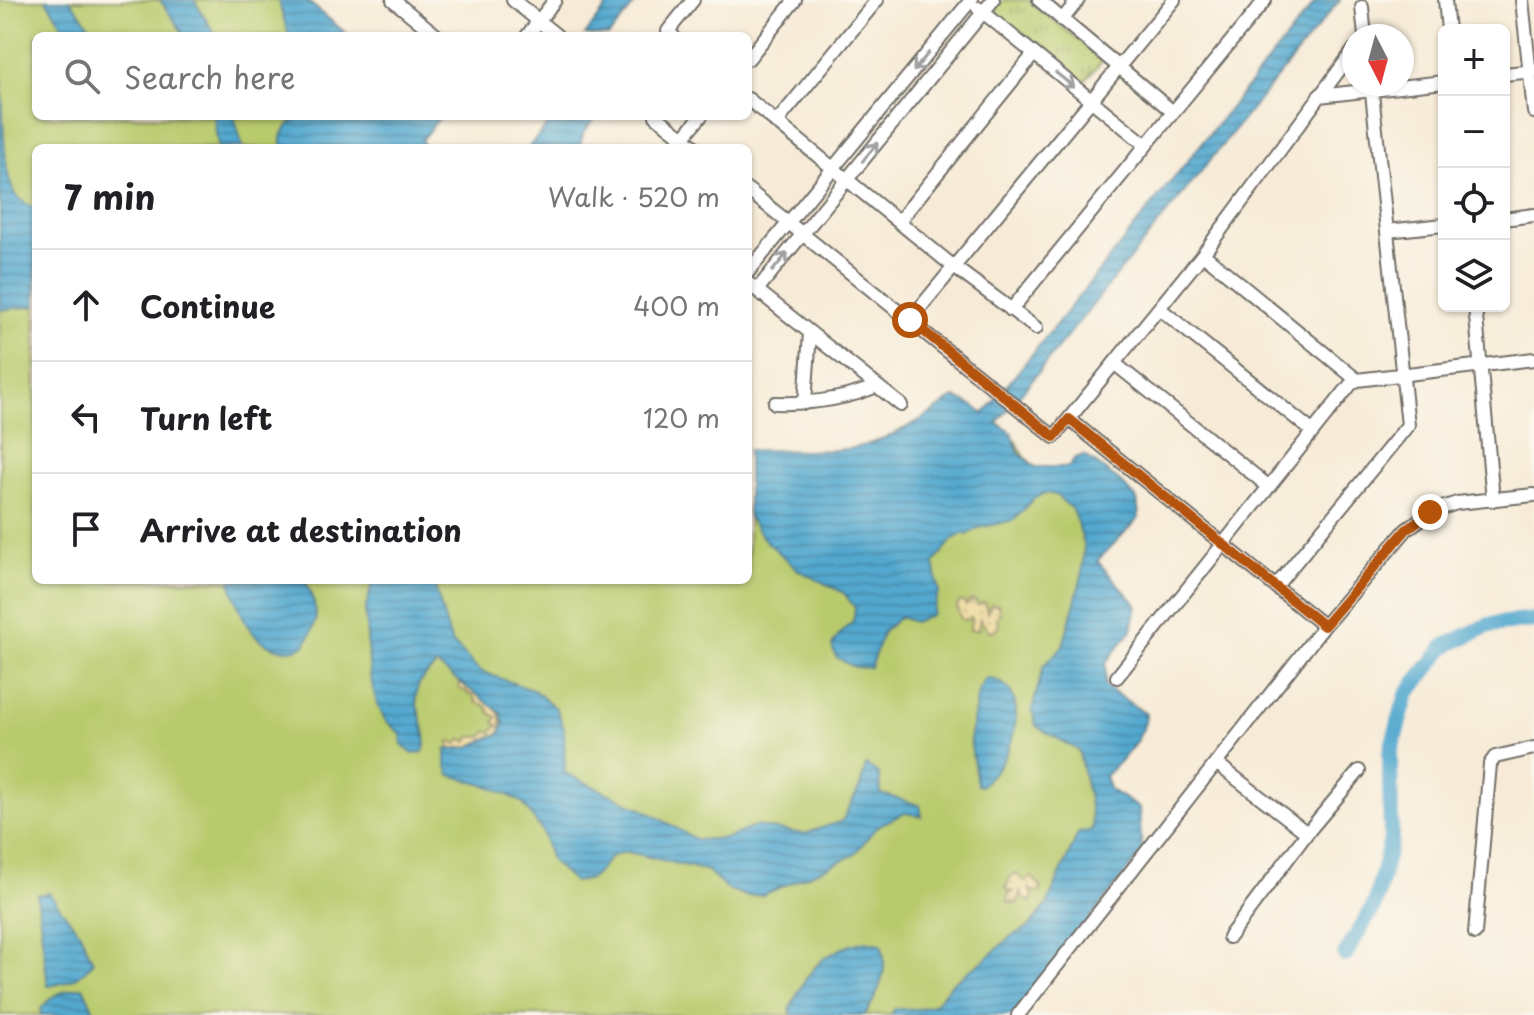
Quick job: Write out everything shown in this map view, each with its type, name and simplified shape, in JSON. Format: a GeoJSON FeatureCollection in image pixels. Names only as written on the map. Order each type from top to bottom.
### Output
{"type":"FeatureCollection","features":[{"type":"Feature","properties":{"kind":"street"},"geometry":{"type":"LineString","coordinates":[[393,0],[432,32]]}},
{"type":"Feature","properties":{"kind":"street"},"geometry":{"type":"LineString","coordinates":[[513,0],[552,32]]}},
{"type":"Feature","properties":{"kind":"street"},"geometry":{"type":"LineString","coordinates":[[530,32],[555,0]]}},
{"type":"Feature","properties":{"kind":"street"},"geometry":{"type":"LineString","coordinates":[[669,32],[693,0]]}},
{"type":"Feature","properties":{"kind":"street"},"geometry":{"type":"LineString","coordinates":[[752,54],[795,0]]}},
{"type":"Feature","properties":{"kind":"street"},"geometry":{"type":"LineString","coordinates":[[776,123],[877,0]]}},
{"type":"Feature","properties":{"kind":"street"},"geometry":{"type":"LineString","coordinates":[[901,405],[752,287],[804,235],[993,0]]}},
{"type":"Feature","properties":{"kind":"street"},"geometry":{"type":"LineString","coordinates":[[1039,0],[1173,112]]}},
{"type":"Feature","properties":{"kind":"street"},"geometry":{"type":"LineString","coordinates":[[1062,20],[1078,0]]}},
{"type":"Feature","properties":{"kind":"street"},"geometry":{"type":"LineString","coordinates":[[910,320],[1174,0]]}},
{"type":"Feature","properties":{"kind":"street"},"geometry":{"type":"LineString","coordinates":[[1011,310],[1265,0]]}},
{"type":"Feature","properties":{"kind":"street"},"geometry":{"type":"LineString","coordinates":[[1445,0],[1447,24]]}},
{"type":"Feature","properties":{"kind":"street"},"geometry":{"type":"LineString","coordinates":[[1522,0],[1534,112]]}},
{"type":"Feature","properties":{"kind":"street"},"geometry":{"type":"LineString","coordinates":[[752,267],[970,1],[1146,145]]}},
{"type":"Feature","properties":{"kind":"street"},"geometry":{"type":"LineString","coordinates":[[1362,7],[1364,24]]}},
{"type":"Feature","properties":{"kind":"street"},"geometry":{"type":"LineString","coordinates":[[899,221],[1034,54]]}},
{"type":"Feature","properties":{"kind":"street"},"geometry":{"type":"LineString","coordinates":[[752,193],[1054,437],[1203,254],[1342,66]]}},
{"type":"Feature","properties":{"kind":"street"},"geometry":{"type":"LineString","coordinates":[[1510,73],[1532,71]]}},
{"type":"Feature","properties":{"kind":"street"},"geometry":{"type":"LineString","coordinates":[[1414,84],[1438,82]]}},
{"type":"Feature","properties":{"kind":"street"},"geometry":{"type":"LineString","coordinates":[[1319,96],[1342,92]]}},
{"type":"Feature","properties":{"kind":"street"},"geometry":{"type":"LineString","coordinates":[[1276,586],[1408,425],[1372,96]]}},
{"type":"Feature","properties":{"kind":"street"},"geometry":{"type":"LineString","coordinates":[[752,102],[954,267],[1036,328]]}},
{"type":"Feature","properties":{"kind":"street"},"geometry":{"type":"LineString","coordinates":[[661,120],[691,144]]}},
{"type":"Feature","properties":{"kind":"street"},"geometry":{"type":"LineString","coordinates":[[683,138],[698,120]]}},
{"type":"Feature","properties":{"kind":"street"},"geometry":{"type":"LineString","coordinates":[[1510,218],[1534,215]]}},
{"type":"Feature","properties":{"kind":"street"},"geometry":{"type":"LineString","coordinates":[[1387,231],[1438,226]]}},
{"type":"Feature","properties":{"kind":"street"},"geometry":{"type":"LineString","coordinates":[[1203,254],[1357,380]]}},
{"type":"Feature","properties":{"kind":"street"},"geometry":{"type":"LineString","coordinates":[[1159,308],[1312,431]]}},
{"type":"Feature","properties":{"kind":"street"},"geometry":{"type":"LineString","coordinates":[[1476,312],[1493,500]]}},
{"type":"Feature","properties":{"kind":"street"},"geometry":{"type":"LineString","coordinates":[[805,403],[810,333]]}},
{"type":"Feature","properties":{"kind":"street"},"geometry":{"type":"LineString","coordinates":[[1117,677],[1344,390],[1357,380],[1534,359]]}},
{"type":"Feature","properties":{"kind":"street"},"geometry":{"type":"LineString","coordinates":[[1114,363],[1268,486]]}},
{"type":"Feature","properties":{"kind":"street"},"geometry":{"type":"LineString","coordinates":[[775,403],[844,398],[877,386]]}},
{"type":"Feature","properties":{"kind":"street"},"geometry":{"type":"LineString","coordinates":[[1069,419],[1324,626]]}},
{"type":"Feature","properties":{"kind":"street"},"geometry":{"type":"LineString","coordinates":[[1018,1015],[1324,626],[1406,530],[1430,512],[1457,503],[1534,495]]}},
{"type":"Feature","properties":{"kind":"street"},"geometry":{"type":"LineString","coordinates":[[1475,933],[1490,764],[1495,757],[1534,748]]}},
{"type":"Feature","properties":{"kind":"street"},"geometry":{"type":"LineString","coordinates":[[1216,763],[1307,833]]}},
{"type":"Feature","properties":{"kind":"street"},"geometry":{"type":"LineString","coordinates":[[1229,937],[1307,833],[1359,771]]}},
{"type":"Feature","properties":{"kind":"green space"},"geometry":{"type":"Polygon","coordinates":[[[0,0],[306,0],[344,32],[32,32],[32,120],[438,120],[421,140],[424,144],[32,144],[32,584],[752,584],[752,450],[824,451],[860,446],[904,429],[954,397],[1009,432],[1035,467],[1070,467],[1074,459],[1084,455],[1137,499],[1139,518],[1097,561],[1137,605],[1132,630],[1106,662],[1105,686],[1146,714],[1132,748],[1105,776],[1109,789],[1139,808],[1014,1015],[0,1015],[0,0]]]}},
{"type":"Feature","properties":{"kind":"green space"},"geometry":{"type":"Polygon","coordinates":[[[1003,0],[1028,0],[1099,56],[1101,62],[1085,81],[1076,81],[997,16],[996,7],[1003,0]]]}},
{"type":"Feature","properties":{"kind":"sand"},"geometry":{"type":"Polygon","coordinates":[[[971,600],[976,601],[977,605],[985,602],[987,613],[991,604],[998,605],[997,629],[989,631],[980,619],[978,630],[970,630],[971,618],[961,619],[957,608],[959,602],[964,602],[966,606],[971,600]]]}},
{"type":"Feature","properties":{"kind":"sand"},"geometry":{"type":"Polygon","coordinates":[[[461,682],[490,703],[502,724],[500,733],[469,747],[450,749],[449,742],[457,744],[462,739],[467,742],[470,737],[482,737],[488,731],[492,733],[499,726],[494,722],[497,717],[487,707],[476,702],[466,690],[461,690],[461,682]]]}},
{"type":"Feature","properties":{"kind":"sand"},"geometry":{"type":"Polygon","coordinates":[[[1017,873],[1024,882],[1032,877],[1041,887],[1041,891],[1036,893],[1028,888],[1033,895],[1031,902],[1023,899],[1021,891],[1017,904],[1008,902],[1008,895],[1015,891],[1009,892],[1006,887],[1011,876],[1017,873]]]}},
{"type":"Feature","properties":{"kind":"water"},"geometry":{"type":"Polygon","coordinates":[[[46,0],[70,0],[94,32],[67,32],[46,0]]]}},
{"type":"Feature","properties":{"kind":"water"},"geometry":{"type":"Polygon","coordinates":[[[160,0],[194,0],[214,32],[182,32],[160,0]]]}},
{"type":"Feature","properties":{"kind":"water"},"geometry":{"type":"Polygon","coordinates":[[[278,0],[306,0],[344,32],[288,32],[278,0]]]}},
{"type":"Feature","properties":{"kind":"water"},"geometry":{"type":"Polygon","coordinates":[[[612,0],[638,0],[612,32],[587,32],[612,0]]]}},
{"type":"Feature","properties":{"kind":"water"},"geometry":{"type":"Polygon","coordinates":[[[1317,0],[1340,0],[997,423],[1012,433],[1019,453],[1035,467],[1070,467],[1074,459],[1084,455],[1137,499],[1139,518],[1097,561],[1137,605],[1132,630],[1106,662],[1105,686],[1146,714],[1132,748],[1105,776],[1109,789],[1139,808],[1142,852],[1014,1015],[891,1015],[894,1009],[920,1009],[935,1004],[953,982],[986,959],[1011,936],[1028,928],[1047,905],[1078,833],[1092,830],[1090,803],[1079,751],[1036,726],[1032,709],[1044,665],[1063,646],[1082,576],[1084,544],[1073,510],[1056,495],[1044,493],[1033,499],[1014,520],[978,528],[967,535],[964,533],[953,539],[934,563],[939,591],[931,615],[914,622],[899,617],[883,632],[870,668],[854,667],[836,657],[832,646],[853,622],[855,608],[844,593],[798,570],[764,539],[752,522],[752,450],[824,451],[860,446],[904,429],[954,397],[984,414],[1317,0]]]}},
{"type":"Feature","properties":{"kind":"water"},"geometry":{"type":"Polygon","coordinates":[[[0,63],[10,183],[15,194],[32,207],[32,306],[0,310],[0,63]]]}},
{"type":"Feature","properties":{"kind":"water"},"geometry":{"type":"Polygon","coordinates":[[[214,120],[235,120],[242,144],[218,144],[214,120]]]}},
{"type":"Feature","properties":{"kind":"water"},"geometry":{"type":"Polygon","coordinates":[[[438,120],[421,140],[424,144],[282,144],[286,129],[293,121],[438,120]]]}},
{"type":"Feature","properties":{"kind":"water"},"geometry":{"type":"Polygon","coordinates":[[[552,120],[594,120],[584,131],[580,144],[531,144],[552,120]]]}},
{"type":"Feature","properties":{"kind":"water"},"geometry":{"type":"Polygon","coordinates":[[[230,584],[306,584],[316,619],[305,645],[284,650],[260,639],[241,613],[230,584]]]}},
{"type":"Feature","properties":{"kind":"water"},"geometry":{"type":"Polygon","coordinates":[[[372,584],[434,584],[451,641],[480,671],[535,691],[556,708],[564,728],[565,773],[648,812],[697,840],[727,838],[756,826],[804,834],[842,821],[860,787],[866,765],[879,774],[881,794],[920,805],[922,816],[905,813],[877,826],[854,855],[763,895],[746,896],[725,888],[708,871],[628,852],[614,855],[590,879],[574,882],[551,861],[542,831],[522,802],[491,787],[450,775],[446,750],[469,747],[500,733],[504,724],[501,713],[437,665],[422,679],[416,692],[425,735],[423,752],[413,754],[402,745],[401,734],[385,720],[377,704],[370,676],[365,611],[372,584]]]}},
{"type":"Feature","properties":{"kind":"water"},"geometry":{"type":"Polygon","coordinates":[[[986,678],[998,681],[1007,688],[1013,696],[1016,717],[1006,755],[981,786],[977,785],[970,739],[978,692],[986,678]]]}},
{"type":"Feature","properties":{"kind":"water"},"geometry":{"type":"Polygon","coordinates":[[[49,893],[80,933],[93,961],[74,979],[48,986],[37,895],[49,893]]]}},
{"type":"Feature","properties":{"kind":"water"},"geometry":{"type":"Polygon","coordinates":[[[866,941],[881,944],[884,962],[878,990],[865,1015],[792,1015],[790,1009],[797,995],[818,964],[838,950],[866,941]]]}},
{"type":"Feature","properties":{"kind":"water"},"geometry":{"type":"Polygon","coordinates":[[[83,987],[96,1015],[41,1015],[41,1009],[55,996],[83,987]]]}},
{"type":"Feature","properties":{"kind":"waterway"},"geometry":{"type":"LineString","coordinates":[[1345,955],[1375,904],[1391,840],[1390,753],[1407,694],[1445,646],[1489,625],[1534,620]]}},
{"type":"Feature","properties":{"kind":"route"},"geometry":{"type":"LineString","coordinates":[[910,320],[1054,437],[1069,419],[1324,626],[1406,530],[1430,512]]}}]}
